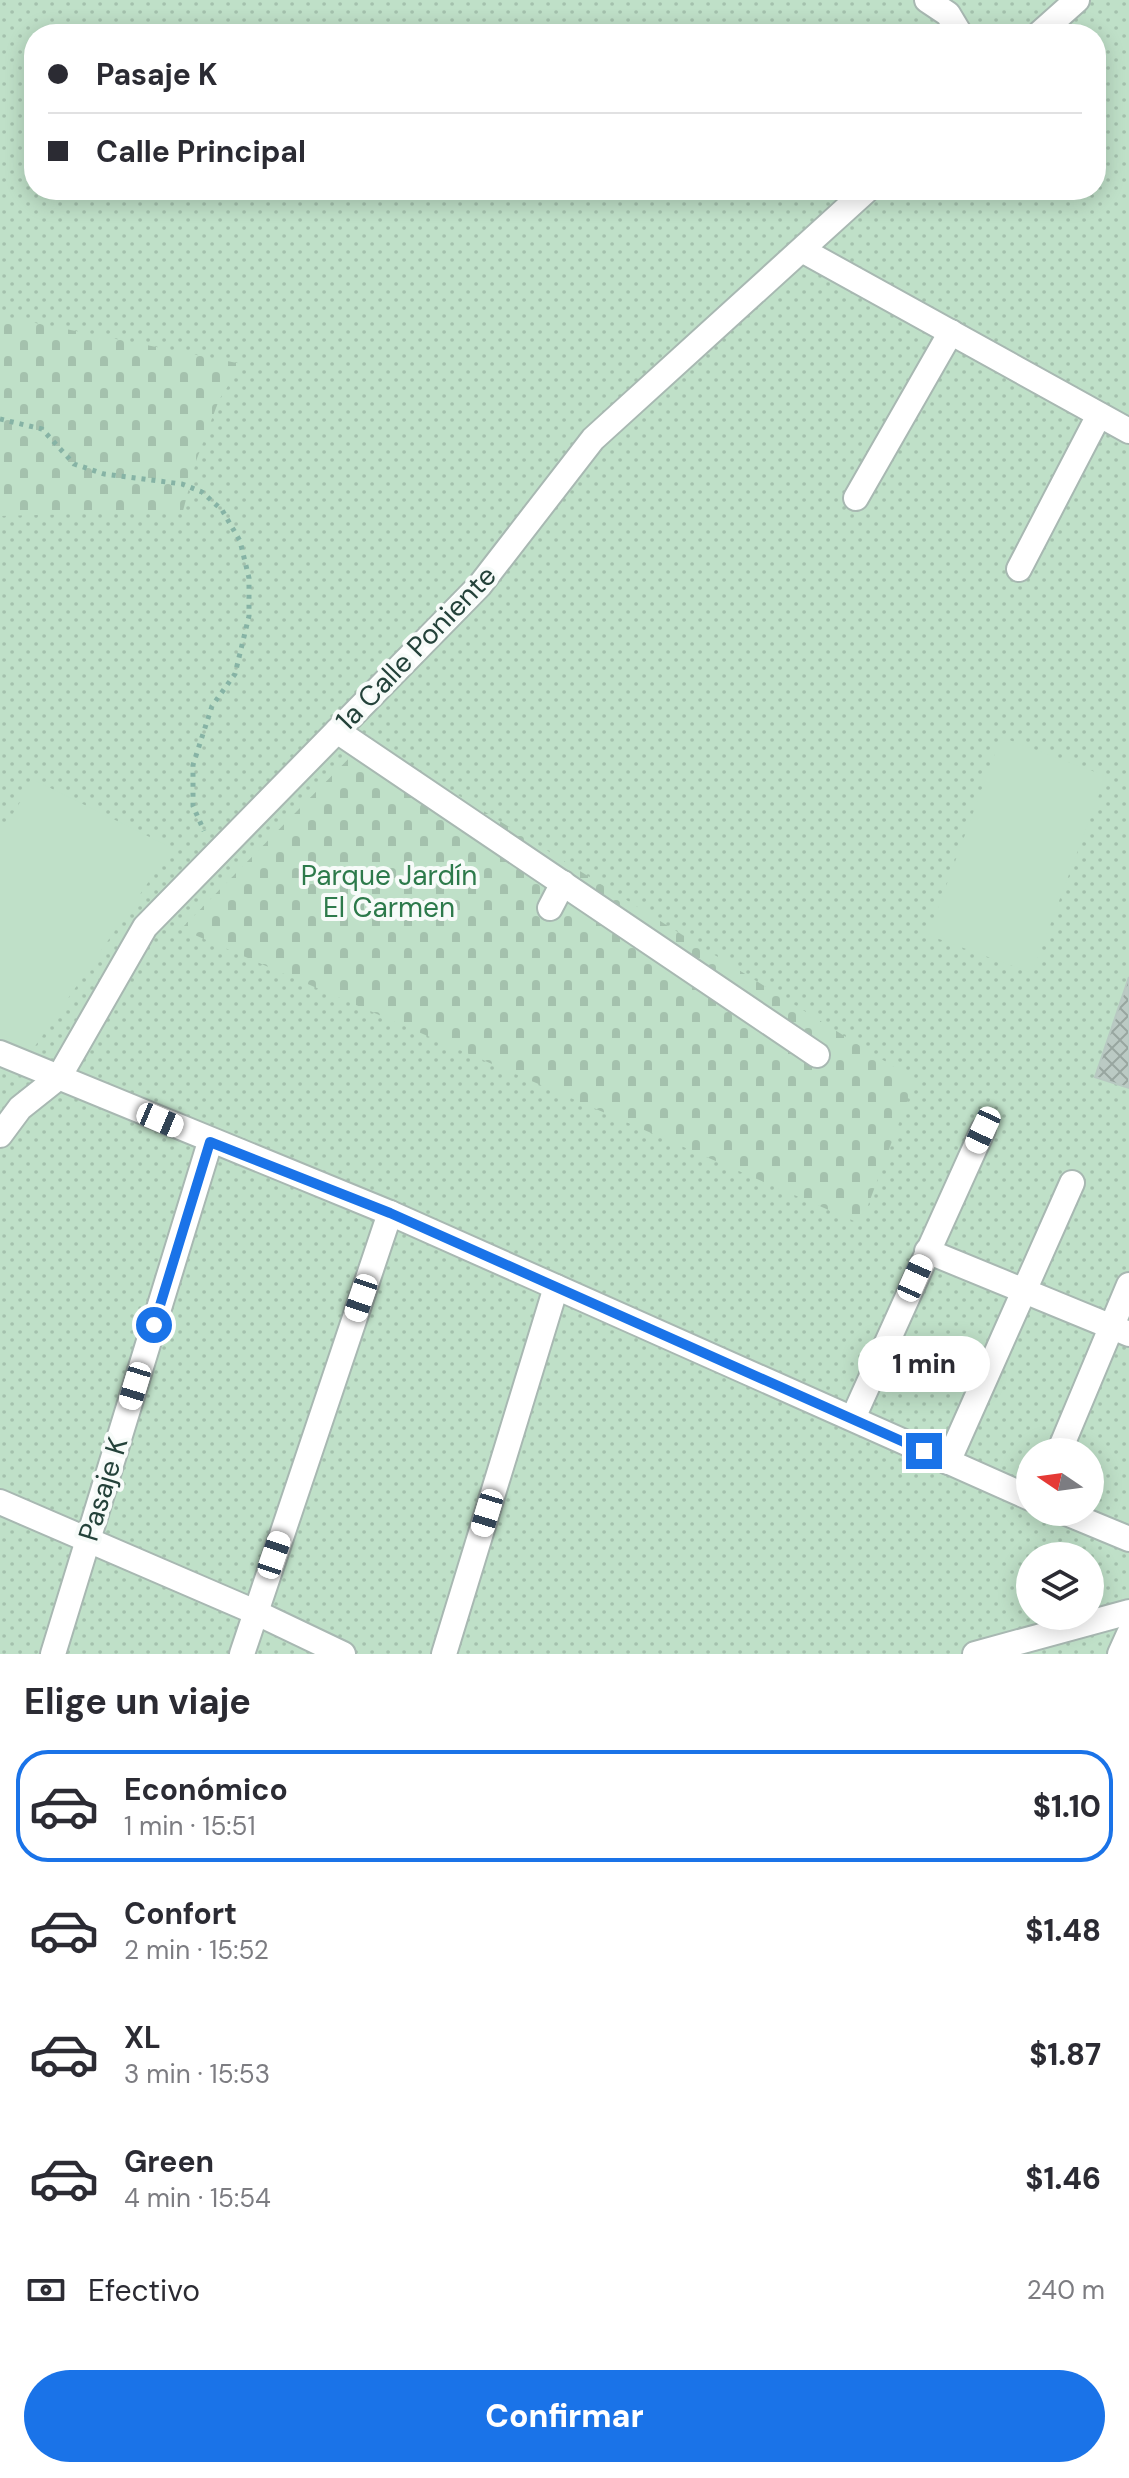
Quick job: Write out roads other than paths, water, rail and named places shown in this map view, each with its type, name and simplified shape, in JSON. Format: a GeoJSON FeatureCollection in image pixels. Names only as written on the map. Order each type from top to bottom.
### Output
{"type":"FeatureCollection","features":[{"type":"Feature","properties":{"kind":"street"},"geometry":{"type":"LineString","coordinates":[[927,0],[948,14],[954,24]]}},
{"type":"Feature","properties":{"kind":"street"},"geometry":{"type":"LineString","coordinates":[[1050,24],[1077,0]]}},
{"type":"Feature","properties":{"kind":"street","name":"1a Calle Poniente"},"geometry":{"type":"LineString","coordinates":[[0,1135],[20,1108],[59,1077],[145,927],[480,585],[593,439],[856,200]]}},
{"type":"Feature","properties":{"kind":"street"},"geometry":{"type":"LineString","coordinates":[[802,250],[1129,431]]}},
{"type":"Feature","properties":{"kind":"street"},"geometry":{"type":"LineString","coordinates":[[856,498],[951,332]]}},
{"type":"Feature","properties":{"kind":"street"},"geometry":{"type":"LineString","coordinates":[[1019,569],[1099,415]]}},
{"type":"Feature","properties":{"kind":"street"},"geometry":{"type":"LineString","coordinates":[[337,731],[817,1055]]}},
{"type":"Feature","properties":{"kind":"street"},"geometry":{"type":"LineString","coordinates":[[550,908],[563,883]]}},
{"type":"Feature","properties":{"kind":"street"},"geometry":{"type":"LineString","coordinates":[[0,1053],[210,1142],[390,1213],[1016,1492]]}},
{"type":"Feature","properties":{"kind":"street"},"geometry":{"type":"LineString","coordinates":[[853,1418],[983,1130]]}},
{"type":"Feature","properties":{"kind":"street","name":"Pasaje K"},"geometry":{"type":"LineString","coordinates":[[53,1654],[210,1142]]}},
{"type":"Feature","properties":{"kind":"street"},"geometry":{"type":"LineString","coordinates":[[948,1462],[1072,1183]]}},
{"type":"Feature","properties":{"kind":"street"},"geometry":{"type":"LineString","coordinates":[[242,1654],[390,1213]]}},
{"type":"Feature","properties":{"kind":"street"},"geometry":{"type":"LineString","coordinates":[[927,1251],[1120,1330]]}},
{"type":"Feature","properties":{"kind":"street"},"geometry":{"type":"LineString","coordinates":[[1066,1438],[1120,1330],[1129,1285]]}},
{"type":"Feature","properties":{"kind":"street"},"geometry":{"type":"LineString","coordinates":[[444,1654],[556,1287]]}},
{"type":"Feature","properties":{"kind":"street"},"geometry":{"type":"LineString","coordinates":[[0,1502],[255,1612],[343,1654]]}},
{"type":"Feature","properties":{"kind":"street"},"geometry":{"type":"LineString","coordinates":[[1101,1526],[1128,1536]]}},
{"type":"Feature","properties":{"kind":"street"},"geometry":{"type":"LineString","coordinates":[[977,1654],[1129,1612]]}},
{"type":"Feature","properties":{"kind":"street"},"geometry":{"type":"LineString","coordinates":[[1120,1654],[1129,1634]]}},
{"type":"Feature","properties":{"kind":"park label","name":"Parque Jardín El Carmen"},"geometry":{"type":"Point","coordinates":[389,891]}}]}
